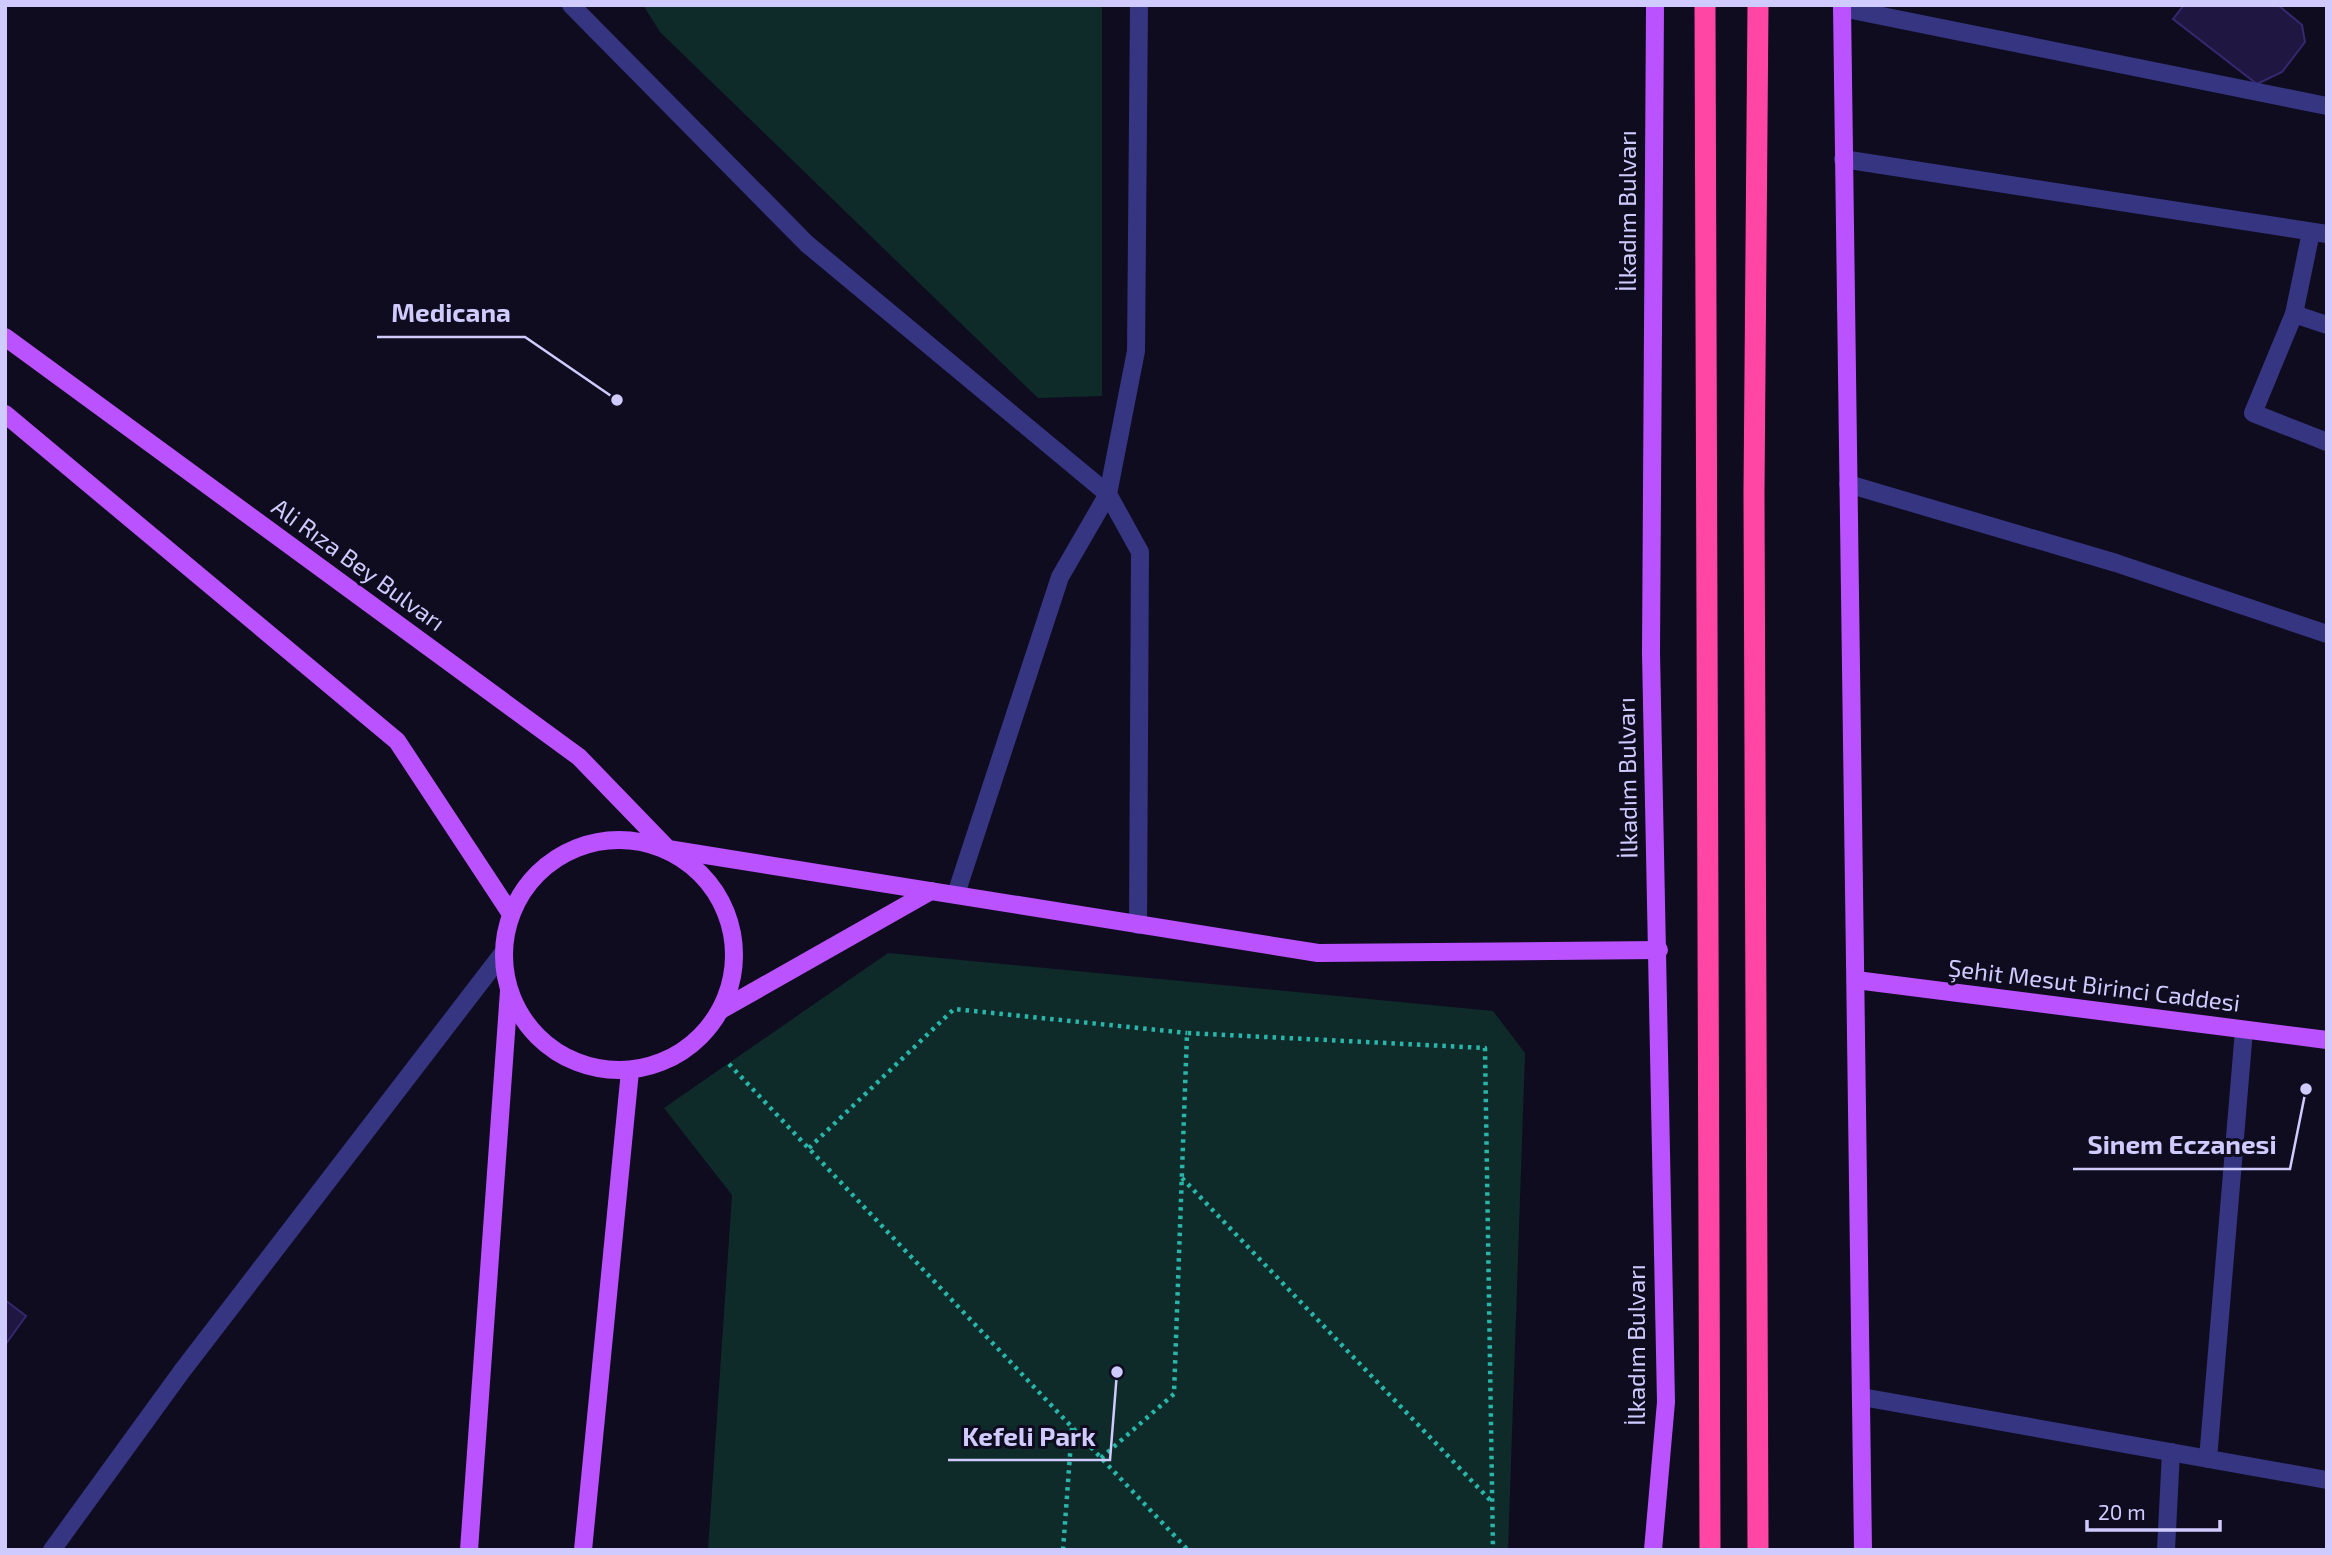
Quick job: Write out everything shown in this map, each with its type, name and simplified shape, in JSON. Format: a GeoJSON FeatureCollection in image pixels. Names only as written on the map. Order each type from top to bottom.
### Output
{"type":"FeatureCollection","features":[{"type":"Feature","properties":{"kind":"highway"},"geometry":{"type":"LineString","coordinates":[[1705,5],[1710,1550]]}},
{"type":"Feature","properties":{"kind":"highway"},"geometry":{"type":"LineString","coordinates":[[1758,5],[1754,520],[1758,1550]]}},
{"type":"Feature","properties":{"kind":"main road","name":"İlkadım Bulvarı"},"geometry":{"type":"LineString","coordinates":[[1653,1550],[1666,1402],[1651,653],[1655,5]]}},
{"type":"Feature","properties":{"kind":"main road"},"geometry":{"type":"LineString","coordinates":[[1842,7],[1863,1550]]}},
{"type":"Feature","properties":{"kind":"main road","name":"Ali Rıza Bey Bulvarı"},"geometry":{"type":"LineString","coordinates":[[5,337],[579,757],[668,849]]}},
{"type":"Feature","properties":{"kind":"main road"},"geometry":{"type":"LineString","coordinates":[[5,414],[397,741],[511,914]]}},
{"type":"Feature","properties":{"kind":"main road"},"geometry":{"type":"LineString","coordinates":[[469,1550],[509,991],[503,953],[511,914],[530,881],[559,856],[594,841],[632,839],[668,849],[1318,953],[1658,950]]}},
{"type":"Feature","properties":{"kind":"main road"},"geometry":{"type":"LineString","coordinates":[[509,991],[527,1025],[555,1052],[591,1067],[630,1071],[667,1061],[698,1039],[721,1010],[734,974],[733,936],[722,900],[699,870],[668,849]]}},
{"type":"Feature","properties":{"kind":"main road"},"geometry":{"type":"LineString","coordinates":[[721,1010],[931,891]]}},
{"type":"Feature","properties":{"kind":"main road","name":"Şehit Mesut Birinci Caddesi"},"geometry":{"type":"LineString","coordinates":[[1856,980],[2327,1041]]}},
{"type":"Feature","properties":{"kind":"main road"},"geometry":{"type":"LineString","coordinates":[[583,1550],[630,1071]]}},
{"type":"Feature","properties":{"kind":"street"},"geometry":{"type":"LineString","coordinates":[[571,5],[807,244],[1108,494],[1140,552],[1138,925]]}},
{"type":"Feature","properties":{"kind":"street"},"geometry":{"type":"LineString","coordinates":[[956,894],[1060,577],[1108,494],[1136,351],[1139,5]]}},
{"type":"Feature","properties":{"kind":"street"},"geometry":{"type":"LineString","coordinates":[[1842,7],[2327,106]]}},
{"type":"Feature","properties":{"kind":"street"},"geometry":{"type":"LineString","coordinates":[[1843,159],[2319,233],[2294,314],[2253,412],[2327,442]]}},
{"type":"Feature","properties":{"kind":"street"},"geometry":{"type":"LineString","coordinates":[[2294,314],[2327,325]]}},
{"type":"Feature","properties":{"kind":"street"},"geometry":{"type":"LineString","coordinates":[[1848,484],[2116,563],[2327,634]]}},
{"type":"Feature","properties":{"kind":"street"},"geometry":{"type":"LineString","coordinates":[[51,1550],[182,1371],[503,953]]}},
{"type":"Feature","properties":{"kind":"street"},"geometry":{"type":"LineString","coordinates":[[2208,1459],[2244,1030]]}},
{"type":"Feature","properties":{"kind":"street"},"geometry":{"type":"LineString","coordinates":[[1862,1397],[2327,1480]]}},
{"type":"Feature","properties":{"kind":"street"},"geometry":{"type":"LineString","coordinates":[[2166,1550],[2171,1452]]}},
{"type":"Feature","properties":{"kind":"path"},"geometry":{"type":"LineString","coordinates":[[809,1148],[954,1009],[1187,1034],[1485,1048],[1493,1550]]}},
{"type":"Feature","properties":{"kind":"path"},"geometry":{"type":"LineString","coordinates":[[1101,1458],[1174,1394],[1187,1034]]}},
{"type":"Feature","properties":{"kind":"path"},"geometry":{"type":"LineString","coordinates":[[729,1064],[1188,1550]]}},
{"type":"Feature","properties":{"kind":"path"},"geometry":{"type":"LineString","coordinates":[[1181,1177],[1492,1502]]}},
{"type":"Feature","properties":{"kind":"path"},"geometry":{"type":"LineString","coordinates":[[1063,1550],[1072,1427]]}},
{"type":"Feature","properties":{"kind":"green space"},"geometry":{"type":"Polygon","coordinates":[[[643,5],[1102,5],[1102,396],[1038,398],[660,32],[643,5]]]}},
{"type":"Feature","properties":{"kind":"green space"},"geometry":{"type":"Polygon","coordinates":[[[888,953],[1493,1011],[1525,1053],[1508,1550],[708,1550],[732,1195],[664,1108],[888,953]]]}},
{"type":"Feature","properties":{"kind":"building"},"geometry":{"type":"Polygon","coordinates":[[[2184,5],[2278,5],[2302,25],[2305,42],[2282,72],[2257,84],[2173,19],[2184,5]]]}},
{"type":"Feature","properties":{"kind":"building"},"geometry":{"type":"Polygon","coordinates":[[[5,1300],[26,1316],[5,1345],[5,1300]]]}},
{"type":"Feature","properties":{"kind":"place","name":"Medicana"},"geometry":{"type":"Point","coordinates":[617,400]}},
{"type":"Feature","properties":{"kind":"place","name":"Sinem Eczanesi"},"geometry":{"type":"Point","coordinates":[2306,1089]}},
{"type":"Feature","properties":{"kind":"place","name":"Kefeli Park"},"geometry":{"type":"Point","coordinates":[1117,1372]}}]}
